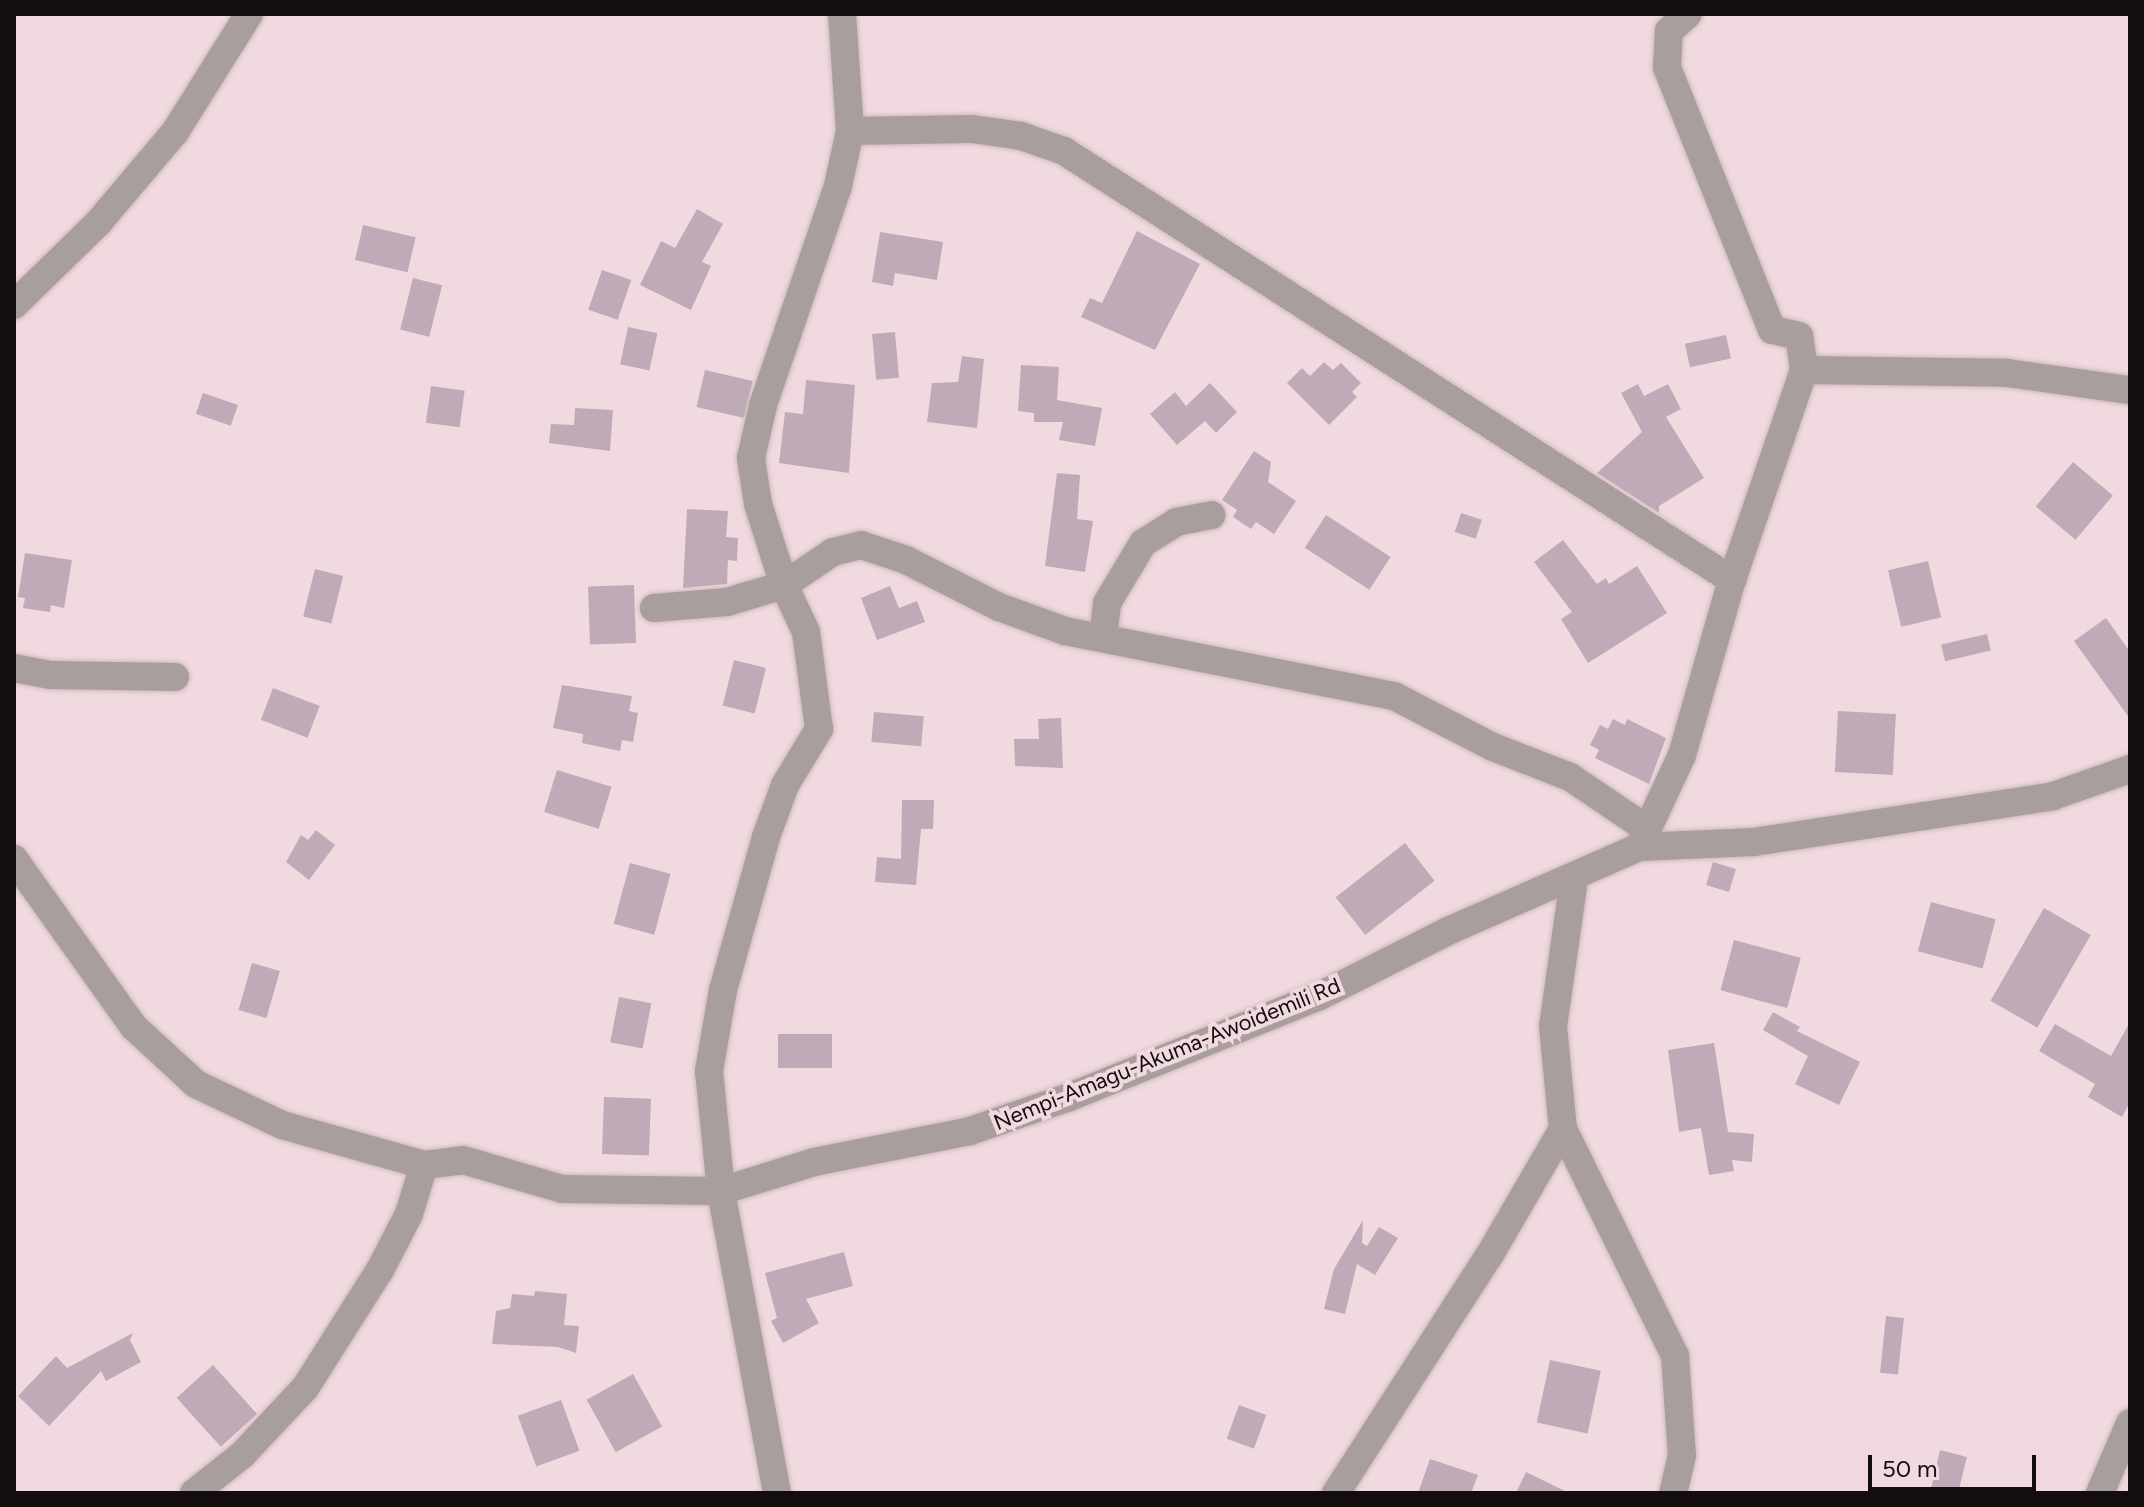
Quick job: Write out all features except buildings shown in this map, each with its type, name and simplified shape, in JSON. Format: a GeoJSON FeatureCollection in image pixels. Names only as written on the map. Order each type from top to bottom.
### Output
{"type":"FeatureCollection","features":[{"type":"Feature","properties":{"kind":"street"},"geometry":{"type":"LineString","coordinates":[[14,305],[98,223],[175,132],[249,14]]}},
{"type":"Feature","properties":{"kind":"street"},"geometry":{"type":"LineString","coordinates":[[777,1493],[721,1191],[709,1071],[723,990],[766,837],[785,785],[819,729],[806,632],[784,585],[758,504],[751,458],[763,405],[838,186],[850,131],[842,14]]}},
{"type":"Feature","properties":{"kind":"street"},"geometry":{"type":"LineString","coordinates":[[654,608],[727,602],[784,585],[833,552],[861,545],[943,576],[999,607],[1065,631],[1394,696],[1493,747],[1570,777],[1643,838],[1682,755],[1732,580],[1804,370],[1799,336],[1772,330],[1667,67],[1671,20]]}},
{"type":"Feature","properties":{"kind":"street"},"geometry":{"type":"LineString","coordinates":[[850,131],[972,129],[1021,136],[1064,151],[1732,580]]}},
{"type":"Feature","properties":{"kind":"street"},"geometry":{"type":"LineString","coordinates":[[1804,370],[2007,373],[2130,390]]}},
{"type":"Feature","properties":{"kind":"street"},"geometry":{"type":"LineString","coordinates":[[1103,637],[1107,603],[1143,543],[1176,522],[1211,515]]}},
{"type":"Feature","properties":{"kind":"street"},"geometry":{"type":"LineString","coordinates":[[14,668],[51,675],[175,677]]}},
{"type":"Feature","properties":{"kind":"street","name":"Nempi-Amagu-Akuma-Awoidemili Rd"},"geometry":{"type":"LineString","coordinates":[[14,859],[134,1027],[196,1084],[282,1125],[424,1165],[463,1160],[562,1189],[721,1191],[814,1162],[970,1131],[1067,1098],[1320,996],[1448,931],[1574,879],[1643,838],[1754,842],[2053,796],[2130,769]]}},
{"type":"Feature","properties":{"kind":"street"},"geometry":{"type":"LineString","coordinates":[[1574,879],[1553,1026],[1563,1129],[1675,1356],[1682,1455],[1673,1493]]}},
{"type":"Feature","properties":{"kind":"street"},"geometry":{"type":"LineString","coordinates":[[1336,1493],[1489,1256],[1563,1129]]}},
{"type":"Feature","properties":{"kind":"street"},"geometry":{"type":"LineString","coordinates":[[194,1493],[242,1455],[305,1388],[380,1270],[409,1214],[424,1165]]}},
{"type":"Feature","properties":{"kind":"street"},"geometry":{"type":"LineString","coordinates":[[2100,1493],[2130,1423]]}}]}
